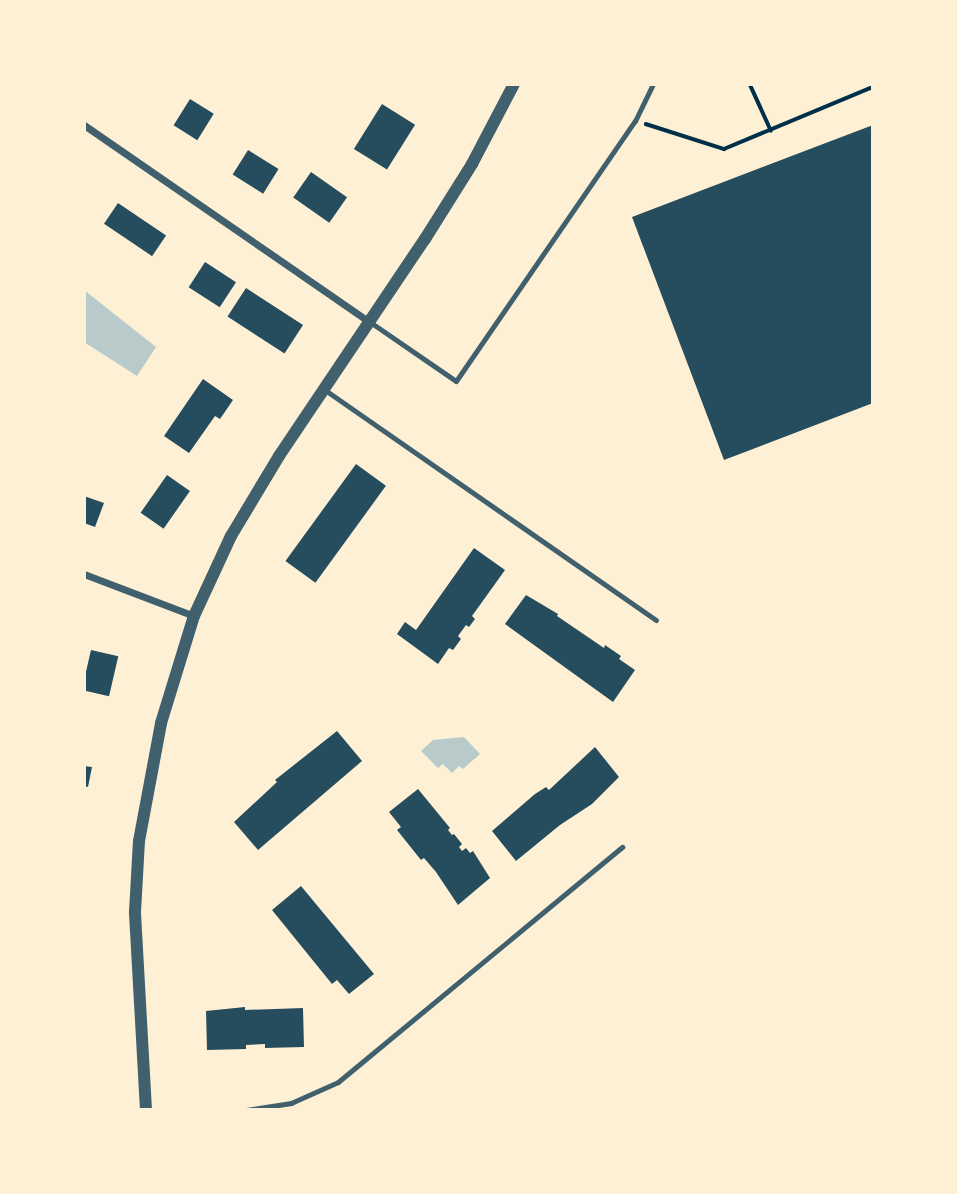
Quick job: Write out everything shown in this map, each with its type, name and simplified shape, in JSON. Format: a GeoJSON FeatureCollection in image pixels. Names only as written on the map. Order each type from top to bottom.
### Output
{"type":"FeatureCollection","features":[{"type":"Feature","properties":{"kind":"street"},"geometry":{"type":"LineString","coordinates":[[146,1110],[135,912],[139,841],[160,723],[194,616],[231,536],[279,456],[472,164],[514,84]]}},
{"type":"Feature","properties":{"kind":"street"},"geometry":{"type":"LineString","coordinates":[[84,125],[370,322]]}},
{"type":"Feature","properties":{"kind":"street"},"geometry":{"type":"LineString","coordinates":[[84,574],[194,616]]}},
{"type":"Feature","properties":{"kind":"lane"},"geometry":{"type":"LineString","coordinates":[[370,322],[456,381],[635,121],[653,84]]}},
{"type":"Feature","properties":{"kind":"lane"},"geometry":{"type":"LineString","coordinates":[[325,390],[656,620]]}},
{"type":"Feature","properties":{"kind":"lane"},"geometry":{"type":"LineString","coordinates":[[246,1110],[291,1103],[316,1095],[338,1082],[622,847]]}},
{"type":"Feature","properties":{"kind":"path"},"geometry":{"type":"LineString","coordinates":[[750,84],[771,130]]}},
{"type":"Feature","properties":{"kind":"path"},"geometry":{"type":"LineString","coordinates":[[635,121],[724,149],[873,87]]}},
{"type":"Feature","properties":{"kind":"shaded area"},"geometry":{"type":"Polygon","coordinates":[[[84,290],[156,347],[137,376],[84,342],[84,290]]]}},
{"type":"Feature","properties":{"kind":"shaded area"},"geometry":{"type":"Polygon","coordinates":[[[464,737],[480,754],[463,769],[459,766],[452,773],[443,764],[438,768],[421,751],[433,740],[464,737]]]}},
{"type":"Feature","properties":{"kind":"building"},"geometry":{"type":"Polygon","coordinates":[[[190,99],[214,114],[197,140],[174,125],[190,99]]]}},
{"type":"Feature","properties":{"kind":"building"},"geometry":{"type":"Polygon","coordinates":[[[382,104],[415,125],[387,170],[354,149],[382,104]]]}},
{"type":"Feature","properties":{"kind":"building"},"geometry":{"type":"Polygon","coordinates":[[[873,125],[873,403],[724,460],[632,217],[873,125]]]}},
{"type":"Feature","properties":{"kind":"building"},"geometry":{"type":"Polygon","coordinates":[[[248,150],[279,169],[263,194],[233,175],[248,150]]]}},
{"type":"Feature","properties":{"kind":"building"},"geometry":{"type":"Polygon","coordinates":[[[311,172],[347,197],[329,223],[293,197],[311,172]]]}},
{"type":"Feature","properties":{"kind":"building"},"geometry":{"type":"Polygon","coordinates":[[[118,203],[166,235],[152,256],[104,224],[118,203]]]}},
{"type":"Feature","properties":{"kind":"building"},"geometry":{"type":"Polygon","coordinates":[[[205,262],[236,282],[220,307],[189,287],[205,262]]]}},
{"type":"Feature","properties":{"kind":"building"},"geometry":{"type":"Polygon","coordinates":[[[246,288],[303,325],[285,354],[227,317],[246,288]]]}},
{"type":"Feature","properties":{"kind":"building"},"geometry":{"type":"Polygon","coordinates":[[[203,379],[233,400],[220,419],[215,416],[189,453],[164,436],[203,379]]]}},
{"type":"Feature","properties":{"kind":"building"},"geometry":{"type":"Polygon","coordinates":[[[356,464],[386,486],[315,583],[285,561],[356,464]]]}},
{"type":"Feature","properties":{"kind":"building"},"geometry":{"type":"Polygon","coordinates":[[[167,475],[190,491],[164,529],[141,513],[167,475]]]}},
{"type":"Feature","properties":{"kind":"building"},"geometry":{"type":"Polygon","coordinates":[[[84,496],[104,503],[95,527],[84,523],[84,496]]]}},
{"type":"Feature","properties":{"kind":"building"},"geometry":{"type":"Polygon","coordinates":[[[474,548],[505,570],[472,616],[475,619],[469,627],[466,625],[458,636],[461,639],[453,650],[449,648],[438,664],[397,634],[405,622],[416,630],[474,548]]]}},
{"type":"Feature","properties":{"kind":"building"},"geometry":{"type":"Polygon","coordinates":[[[526,595],[558,614],[557,616],[604,648],[605,645],[621,656],[619,659],[635,670],[613,702],[505,624],[526,595]]]}},
{"type":"Feature","properties":{"kind":"building"},"geometry":{"type":"Polygon","coordinates":[[[91,650],[118,656],[109,696],[84,690],[91,650]]]}},
{"type":"Feature","properties":{"kind":"building"},"geometry":{"type":"Polygon","coordinates":[[[337,731],[362,761],[258,850],[234,822],[277,782],[275,780],[337,731]]]}},
{"type":"Feature","properties":{"kind":"building"},"geometry":{"type":"Polygon","coordinates":[[[595,747],[619,777],[592,804],[560,825],[516,861],[492,831],[535,794],[546,787],[549,790],[595,747]]]}},
{"type":"Feature","properties":{"kind":"building"},"geometry":{"type":"Polygon","coordinates":[[[84,766],[92,767],[88,787],[84,786],[84,766]]]}},
{"type":"Feature","properties":{"kind":"building"},"geometry":{"type":"Polygon","coordinates":[[[418,789],[450,828],[448,830],[452,835],[462,844],[459,847],[462,851],[466,848],[470,853],[473,851],[490,878],[458,905],[436,872],[424,858],[421,860],[397,830],[401,827],[389,812],[418,789]]]}},
{"type":"Feature","properties":{"kind":"building"},"geometry":{"type":"Polygon","coordinates":[[[301,886],[374,974],[349,994],[337,980],[332,984],[272,910],[301,886]]]}},
{"type":"Feature","properties":{"kind":"building"},"geometry":{"type":"Polygon","coordinates":[[[245,1007],[245,1010],[303,1008],[304,1047],[265,1048],[265,1044],[246,1045],[246,1049],[207,1050],[206,1011],[245,1007]]]}}]}
